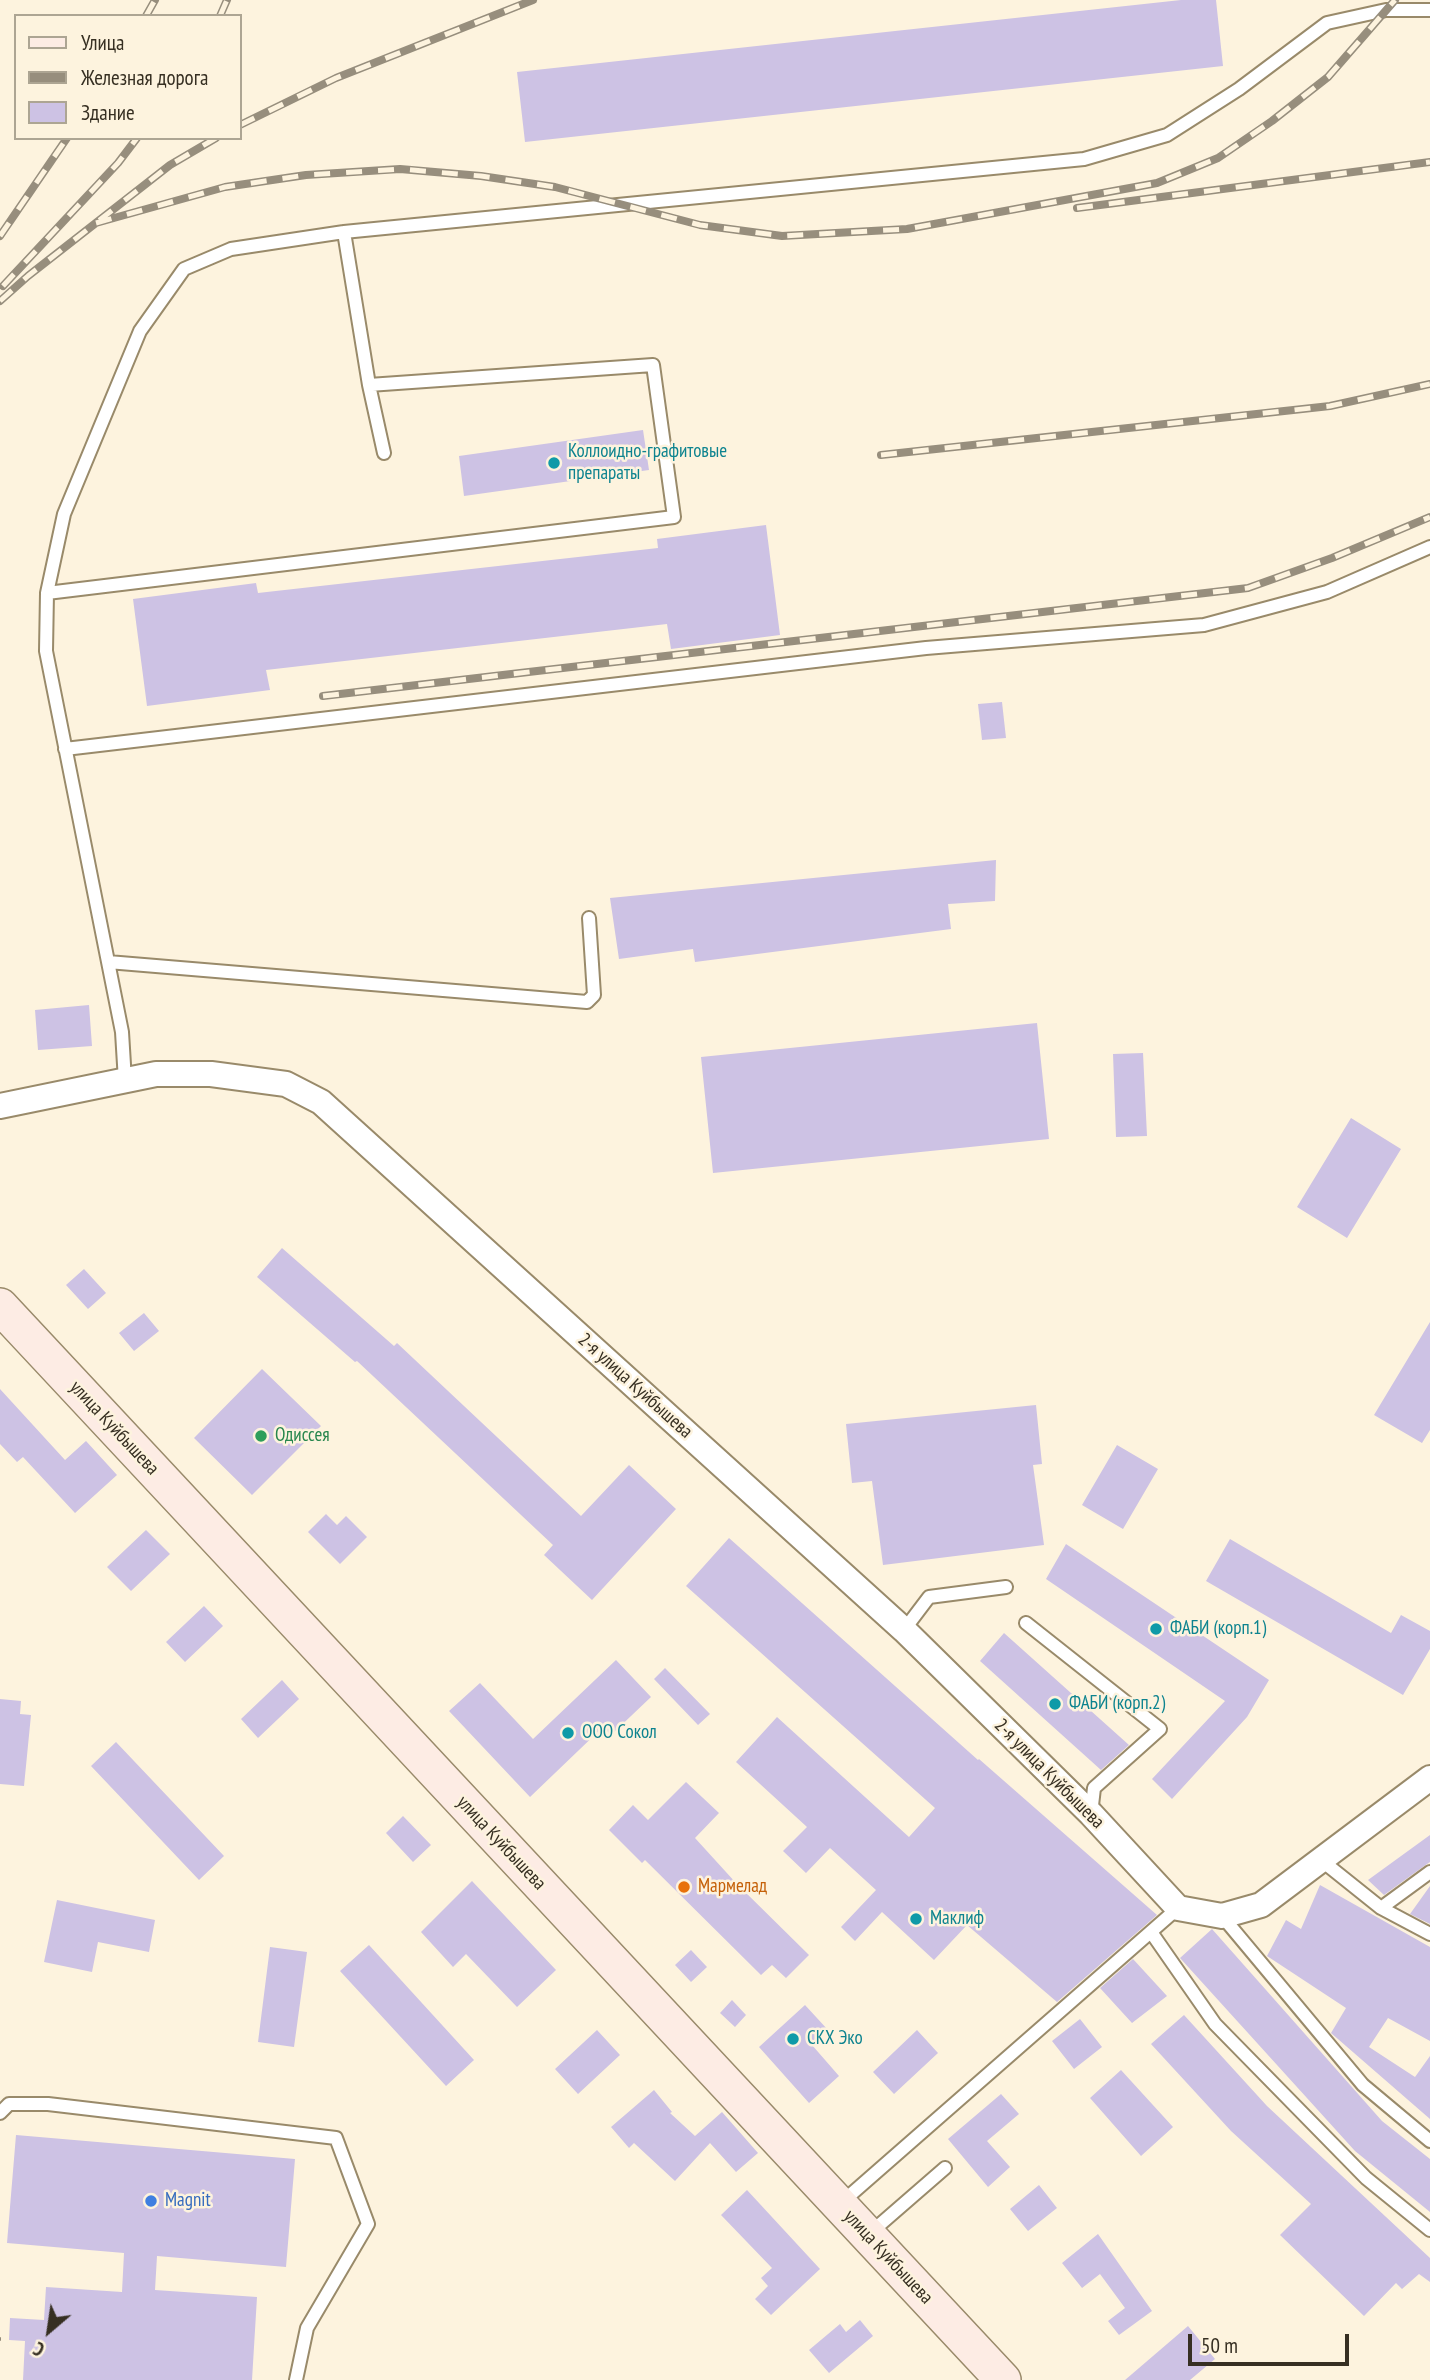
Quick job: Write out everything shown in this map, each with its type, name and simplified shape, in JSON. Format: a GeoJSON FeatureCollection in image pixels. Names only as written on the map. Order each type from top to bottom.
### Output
{"type":"FeatureCollection","features":[{"type":"Feature","properties":{"kind":"street","name":"2-я улица Куйбышева"},"geometry":{"type":"LineString","coordinates":[[0,1106],[156,1074],[211,1074],[286,1084],[321,1102],[904,1630],[1091,1814],[1178,1908]]}},
{"type":"Feature","properties":{"kind":"street","name":"улица Куйбышева"},"geometry":{"type":"LineString","coordinates":[[0,1306],[1003,2380]]}},
{"type":"Feature","properties":{"kind":"street"},"geometry":{"type":"LineString","coordinates":[[1178,1908],[1222,1916],[1261,1905],[1430,1778]]}},
{"type":"Feature","properties":{"kind":"lane"},"geometry":{"type":"LineString","coordinates":[[125,1081],[122,1032],[46,651],[47,593],[64,514],[140,331],[184,269],[231,249],[344,232],[1084,159],[1167,135],[1239,89],[1327,23],[1385,10],[1430,10]]}},
{"type":"Feature","properties":{"kind":"lane"},"geometry":{"type":"LineString","coordinates":[[344,232],[369,385],[384,453]]}},
{"type":"Feature","properties":{"kind":"lane"},"geometry":{"type":"LineString","coordinates":[[47,593],[674,517],[653,365],[369,385]]}},
{"type":"Feature","properties":{"kind":"lane"},"geometry":{"type":"LineString","coordinates":[[65,749],[912,650],[1204,625],[1326,592],[1430,547]]}},
{"type":"Feature","properties":{"kind":"lane"},"geometry":{"type":"LineString","coordinates":[[108,962],[587,1002],[594,995],[590,918]]}},
{"type":"Feature","properties":{"kind":"lane"},"geometry":{"type":"LineString","coordinates":[[904,1630],[929,1597],[1006,1587]]}},
{"type":"Feature","properties":{"kind":"lane"},"geometry":{"type":"LineString","coordinates":[[1026,1623],[1160,1729],[1094,1788],[1091,1814]]}},
{"type":"Feature","properties":{"kind":"lane"},"geometry":{"type":"LineString","coordinates":[[1321,1860],[1381,1908],[1430,1934]]}},
{"type":"Feature","properties":{"kind":"lane"},"geometry":{"type":"LineString","coordinates":[[1381,1908],[1430,1872]]}},
{"type":"Feature","properties":{"kind":"lane"},"geometry":{"type":"LineString","coordinates":[[839,2205],[1178,1908]]}},
{"type":"Feature","properties":{"kind":"lane"},"geometry":{"type":"LineString","coordinates":[[1222,1916],[1363,2085],[1430,2141]]}},
{"type":"Feature","properties":{"kind":"lane"},"geometry":{"type":"LineString","coordinates":[[1151,1932],[1215,2024],[1366,2178],[1430,2230]]}},
{"type":"Feature","properties":{"kind":"lane"},"geometry":{"type":"LineString","coordinates":[[0,2113],[9,2104],[48,2104],[336,2138],[368,2224],[307,2328],[296,2380]]}},
{"type":"Feature","properties":{"kind":"lane"},"geometry":{"type":"LineString","coordinates":[[868,2235],[945,2168]]}},
{"type":"Feature","properties":{"kind":"building"},"geometry":{"type":"Polygon","coordinates":[[[1181,0],[1216,0],[1223,66],[525,142],[517,72],[1181,0]]]}},
{"type":"Feature","properties":{"kind":"building","name":"Коллоидно-графитовые препараты"},"geometry":{"type":"Polygon","coordinates":[[[643,430],[649,470],[464,496],[459,456],[643,430]]]}},
{"type":"Feature","properties":{"kind":"building"},"geometry":{"type":"Polygon","coordinates":[[[766,525],[780,635],[671,649],[667,624],[266,670],[270,690],[147,706],[133,599],[256,583],[258,593],[658,548],[657,539],[766,525]]]}},
{"type":"Feature","properties":{"kind":"building"},"geometry":{"type":"Polygon","coordinates":[[[1002,702],[1006,738],[982,740],[978,704],[1002,702]]]}},
{"type":"Feature","properties":{"kind":"building"},"geometry":{"type":"Polygon","coordinates":[[[996,860],[995,901],[948,904],[951,929],[695,962],[693,949],[619,959],[610,898],[996,860]]]}},
{"type":"Feature","properties":{"kind":"building"},"geometry":{"type":"Polygon","coordinates":[[[89,1005],[92,1046],[38,1050],[35,1010],[89,1005]]]}},
{"type":"Feature","properties":{"kind":"building"},"geometry":{"type":"Polygon","coordinates":[[[1037,1023],[1049,1139],[713,1173],[701,1057],[1037,1023]]]}},
{"type":"Feature","properties":{"kind":"building"},"geometry":{"type":"Polygon","coordinates":[[[1143,1053],[1147,1136],[1116,1137],[1113,1054],[1143,1053]]]}},
{"type":"Feature","properties":{"kind":"building"},"geometry":{"type":"Polygon","coordinates":[[[1351,1118],[1401,1149],[1347,1238],[1297,1207],[1351,1118]]]}},
{"type":"Feature","properties":{"kind":"building"},"geometry":{"type":"Polygon","coordinates":[[[282,1248],[394,1346],[397,1343],[581,1516],[629,1465],[676,1509],[592,1600],[544,1555],[553,1545],[357,1361],[257,1277],[282,1248]]]}},
{"type":"Feature","properties":{"kind":"building"},"geometry":{"type":"Polygon","coordinates":[[[84,1269],[106,1293],[88,1309],[66,1285],[84,1269]]]}},
{"type":"Feature","properties":{"kind":"building"},"geometry":{"type":"Polygon","coordinates":[[[144,1313],[159,1331],[134,1351],[119,1333],[144,1313]]]}},
{"type":"Feature","properties":{"kind":"building"},"geometry":{"type":"Polygon","coordinates":[[[1430,1322],[1430,1430],[1422,1443],[1374,1415],[1430,1322]]]}},
{"type":"Feature","properties":{"kind":"building"},"geometry":{"type":"Polygon","coordinates":[[[262,1369],[321,1426],[252,1495],[194,1438],[262,1369]]]}},
{"type":"Feature","properties":{"kind":"building"},"geometry":{"type":"Polygon","coordinates":[[[0,1389],[65,1460],[86,1441],[117,1475],[75,1513],[23,1457],[17,1462],[0,1444],[0,1389]]]}},
{"type":"Feature","properties":{"kind":"building"},"geometry":{"type":"Polygon","coordinates":[[[1036,1405],[1042,1464],[1033,1465],[1044,1545],[883,1565],[872,1481],[852,1483],[846,1424],[1036,1405]]]}},
{"type":"Feature","properties":{"kind":"building"},"geometry":{"type":"Polygon","coordinates":[[[1117,1445],[1158,1469],[1123,1529],[1082,1505],[1117,1445]]]}},
{"type":"Feature","properties":{"kind":"building"},"geometry":{"type":"Polygon","coordinates":[[[326,1514],[337,1525],[346,1516],[367,1537],[340,1564],[308,1532],[326,1514]]]}},
{"type":"Feature","properties":{"kind":"building"},"geometry":{"type":"Polygon","coordinates":[[[146,1530],[170,1554],[131,1591],[107,1567],[146,1530]]]}},
{"type":"Feature","properties":{"kind":"building"},"geometry":{"type":"Polygon","coordinates":[[[729,1538],[1157,1915],[1057,2002],[967,1925],[934,1960],[882,1912],[855,1941],[841,1927],[876,1890],[830,1848],[806,1873],[783,1851],[807,1827],[736,1762],[777,1717],[909,1837],[935,1808],[686,1586],[729,1538]]]}},
{"type":"Feature","properties":{"kind":"building"},"geometry":{"type":"Polygon","coordinates":[[[1230,1539],[1391,1633],[1401,1615],[1430,1631],[1430,1649],[1403,1695],[1206,1581],[1230,1539]]]}},
{"type":"Feature","properties":{"kind":"building","name":"ФАБИ (корп.1)"},"geometry":{"type":"Polygon","coordinates":[[[1066,1544],[1269,1680],[1247,1717],[1172,1799],[1152,1779],[1225,1701],[1046,1579],[1066,1544]]]}},
{"type":"Feature","properties":{"kind":"building"},"geometry":{"type":"Polygon","coordinates":[[[204,1606],[223,1626],[185,1662],[166,1642],[204,1606]]]}},
{"type":"Feature","properties":{"kind":"building","name":"ФАБИ (корп.2)"},"geometry":{"type":"Polygon","coordinates":[[[1004,1633],[1129,1745],[1101,1770],[980,1661],[1004,1633]]]}},
{"type":"Feature","properties":{"kind":"building","name":"ООО Сокол"},"geometry":{"type":"Polygon","coordinates":[[[616,1660],[651,1697],[611,1735],[603,1727],[530,1797],[449,1711],[480,1683],[533,1739],[616,1660]]]}},
{"type":"Feature","properties":{"kind":"building"},"geometry":{"type":"Polygon","coordinates":[[[665,1668],[710,1714],[698,1725],[654,1679],[665,1668]]]}},
{"type":"Feature","properties":{"kind":"building"},"geometry":{"type":"Polygon","coordinates":[[[282,1680],[299,1699],[258,1738],[241,1719],[282,1680]]]}},
{"type":"Feature","properties":{"kind":"building"},"geometry":{"type":"Polygon","coordinates":[[[0,1699],[21,1701],[20,1714],[31,1715],[24,1786],[0,1784],[0,1699]]]}},
{"type":"Feature","properties":{"kind":"building"},"geometry":{"type":"Polygon","coordinates":[[[116,1742],[224,1856],[199,1880],[91,1766],[116,1742]]]}},
{"type":"Feature","properties":{"kind":"building"},"geometry":{"type":"Polygon","coordinates":[[[686,1782],[719,1813],[695,1838],[809,1955],[786,1978],[772,1965],[761,1975],[645,1860],[642,1863],[609,1830],[633,1805],[648,1820],[686,1782]]]}},
{"type":"Feature","properties":{"kind":"building"},"geometry":{"type":"Polygon","coordinates":[[[403,1816],[431,1845],[413,1862],[386,1833],[403,1816]]]}},
{"type":"Feature","properties":{"kind":"building"},"geometry":{"type":"Polygon","coordinates":[[[1430,1835],[1430,1862],[1384,1895],[1368,1880],[1430,1835]]]}},
{"type":"Feature","properties":{"kind":"building"},"geometry":{"type":"Polygon","coordinates":[[[472,1881],[556,1970],[517,2007],[466,1954],[453,1967],[421,1932],[472,1881]]]}},
{"type":"Feature","properties":{"kind":"building"},"geometry":{"type":"Polygon","coordinates":[[[1320,1885],[1430,1947],[1430,2041],[1388,2018],[1369,2047],[1415,2077],[1430,2056],[1430,2119],[1331,2033],[1346,2008],[1267,1956],[1286,1920],[1301,1929],[1320,1885]]]}},
{"type":"Feature","properties":{"kind":"building"},"geometry":{"type":"Polygon","coordinates":[[[1430,1886],[1430,1924],[1410,1914],[1430,1886]]]}},
{"type":"Feature","properties":{"kind":"building"},"geometry":{"type":"Polygon","coordinates":[[[57,1900],[155,1920],[149,1952],[98,1942],[92,1972],[44,1962],[57,1900]]]}},
{"type":"Feature","properties":{"kind":"building"},"geometry":{"type":"Polygon","coordinates":[[[1212,1929],[1382,2121],[1430,2159],[1430,2212],[1355,2151],[1180,1958],[1212,1929]]]}},
{"type":"Feature","properties":{"kind":"building"},"geometry":{"type":"Polygon","coordinates":[[[369,1945],[474,2060],[446,2086],[340,1971],[369,1945]]]}},
{"type":"Feature","properties":{"kind":"building"},"geometry":{"type":"Polygon","coordinates":[[[270,1947],[307,1952],[294,2047],[258,2042],[270,1947]]]}},
{"type":"Feature","properties":{"kind":"building"},"geometry":{"type":"Polygon","coordinates":[[[691,1950],[707,1967],[691,1982],[675,1965],[691,1950]]]}},
{"type":"Feature","properties":{"kind":"building"},"geometry":{"type":"Polygon","coordinates":[[[1133,1959],[1167,1996],[1132,2023],[1100,1988],[1133,1959]]]}},
{"type":"Feature","properties":{"kind":"building"},"geometry":{"type":"Polygon","coordinates":[[[732,2000],[746,2015],[735,2027],[720,2013],[732,2000]]]}},
{"type":"Feature","properties":{"kind":"building"},"geometry":{"type":"Polygon","coordinates":[[[805,2005],[828,2030],[812,2045],[839,2076],[809,2103],[759,2047],[805,2005]]]}},
{"type":"Feature","properties":{"kind":"building"},"geometry":{"type":"Polygon","coordinates":[[[1184,2015],[1267,2106],[1430,2258],[1430,2282],[1419,2274],[1402,2289],[1396,2283],[1364,2316],[1280,2235],[1311,2204],[1231,2131],[1151,2044],[1184,2015]]]}},
{"type":"Feature","properties":{"kind":"building"},"geometry":{"type":"Polygon","coordinates":[[[1080,2019],[1102,2047],[1074,2069],[1052,2041],[1080,2019]]]}},
{"type":"Feature","properties":{"kind":"building"},"geometry":{"type":"Polygon","coordinates":[[[597,2030],[620,2055],[578,2094],[555,2069],[597,2030]]]}},
{"type":"Feature","properties":{"kind":"building"},"geometry":{"type":"Polygon","coordinates":[[[917,2030],[938,2053],[894,2094],[873,2072],[917,2030]]]}},
{"type":"Feature","properties":{"kind":"building"},"geometry":{"type":"Polygon","coordinates":[[[1121,2070],[1173,2127],[1141,2156],[1090,2098],[1121,2070]]]}},
{"type":"Feature","properties":{"kind":"building"},"geometry":{"type":"Polygon","coordinates":[[[654,2090],[672,2112],[670,2113],[695,2136],[722,2112],[758,2153],[736,2172],[710,2143],[675,2181],[634,2143],[629,2148],[611,2127],[654,2090]]]}},
{"type":"Feature","properties":{"kind":"building"},"geometry":{"type":"Polygon","coordinates":[[[1001,2094],[1019,2114],[987,2141],[1010,2167],[988,2187],[948,2139],[1001,2094]]]}},
{"type":"Feature","properties":{"kind":"building"},"geometry":{"type":"Polygon","coordinates":[[[16,2135],[295,2159],[286,2267],[157,2256],[155,2290],[257,2297],[252,2380],[23,2380],[25,2341],[9,2340],[10,2318],[44,2320],[46,2287],[122,2292],[124,2253],[7,2243],[16,2135]]]}},
{"type":"Feature","properties":{"kind":"building"},"geometry":{"type":"Polygon","coordinates":[[[1039,2185],[1057,2208],[1028,2231],[1010,2209],[1039,2185]]]}},
{"type":"Feature","properties":{"kind":"building"},"geometry":{"type":"Polygon","coordinates":[[[747,2190],[820,2269],[771,2315],[755,2299],[768,2286],[761,2278],[772,2268],[721,2215],[747,2190]]]}},
{"type":"Feature","properties":{"kind":"building"},"geometry":{"type":"Polygon","coordinates":[[[1098,2234],[1152,2311],[1119,2335],[1108,2321],[1125,2308],[1100,2274],[1082,2288],[1062,2263],[1098,2234]]]}},
{"type":"Feature","properties":{"kind":"building"},"geometry":{"type":"Polygon","coordinates":[[[860,2320],[873,2336],[829,2373],[809,2350],[840,2324],[846,2332],[860,2320]]]}},
{"type":"Feature","properties":{"kind":"building"},"geometry":{"type":"Polygon","coordinates":[[[1188,2326],[1215,2359],[1190,2380],[1125,2380],[1188,2326]]]}},
{"type":"Feature","properties":{"kind":"railway"},"geometry":{"type":"LineString","coordinates":[[147,14],[155,0]]}},
{"type":"Feature","properties":{"kind":"railway"},"geometry":{"type":"LineString","coordinates":[[221,14],[227,0]]}},
{"type":"Feature","properties":{"kind":"railway"},"geometry":{"type":"LineString","coordinates":[[242,124],[336,78],[533,0]]}},
{"type":"Feature","properties":{"kind":"railway"},"geometry":{"type":"LineString","coordinates":[[96,223],[225,187],[306,175],[400,169],[481,176],[555,187],[700,225],[782,236],[907,229],[1157,183],[1218,158],[1272,121],[1328,77],[1395,0]]}},
{"type":"Feature","properties":{"kind":"railway"},"geometry":{"type":"LineString","coordinates":[[0,236],[66,140]]}},
{"type":"Feature","properties":{"kind":"railway"},"geometry":{"type":"LineString","coordinates":[[3,286],[118,163],[135,140]]}},
{"type":"Feature","properties":{"kind":"railway"},"geometry":{"type":"LineString","coordinates":[[0,301],[170,165],[213,140]]}},
{"type":"Feature","properties":{"kind":"railway"},"geometry":{"type":"LineString","coordinates":[[1077,208],[1430,162]]}},
{"type":"Feature","properties":{"kind":"railway"},"geometry":{"type":"LineString","coordinates":[[881,455],[1330,406],[1430,384]]}},
{"type":"Feature","properties":{"kind":"railway"},"geometry":{"type":"LineString","coordinates":[[323,696],[1248,588],[1332,558],[1430,517]]}},
{"type":"Feature","properties":{"kind":"place","name":"Коллоидно-графитовые препараты"},"geometry":{"type":"Point","coordinates":[554,463]}},
{"type":"Feature","properties":{"kind":"place","name":"Одиссея"},"geometry":{"type":"Point","coordinates":[261,1436]}},
{"type":"Feature","properties":{"kind":"place","name":"ФАБИ (корп.1)"},"geometry":{"type":"Point","coordinates":[1156,1629]}},
{"type":"Feature","properties":{"kind":"place","name":"ФАБИ (корп.2)"},"geometry":{"type":"Point","coordinates":[1055,1704]}},
{"type":"Feature","properties":{"kind":"place","name":"ООО Сокол"},"geometry":{"type":"Point","coordinates":[568,1733]}},
{"type":"Feature","properties":{"kind":"place","name":"Мармелад"},"geometry":{"type":"Point","coordinates":[684,1887]}},
{"type":"Feature","properties":{"kind":"place","name":"Маклиф"},"geometry":{"type":"Point","coordinates":[916,1919]}},
{"type":"Feature","properties":{"kind":"place","name":"СКХ Эко"},"geometry":{"type":"Point","coordinates":[793,2039]}},
{"type":"Feature","properties":{"kind":"place","name":"Magnit"},"geometry":{"type":"Point","coordinates":[151,2201]}}]}
